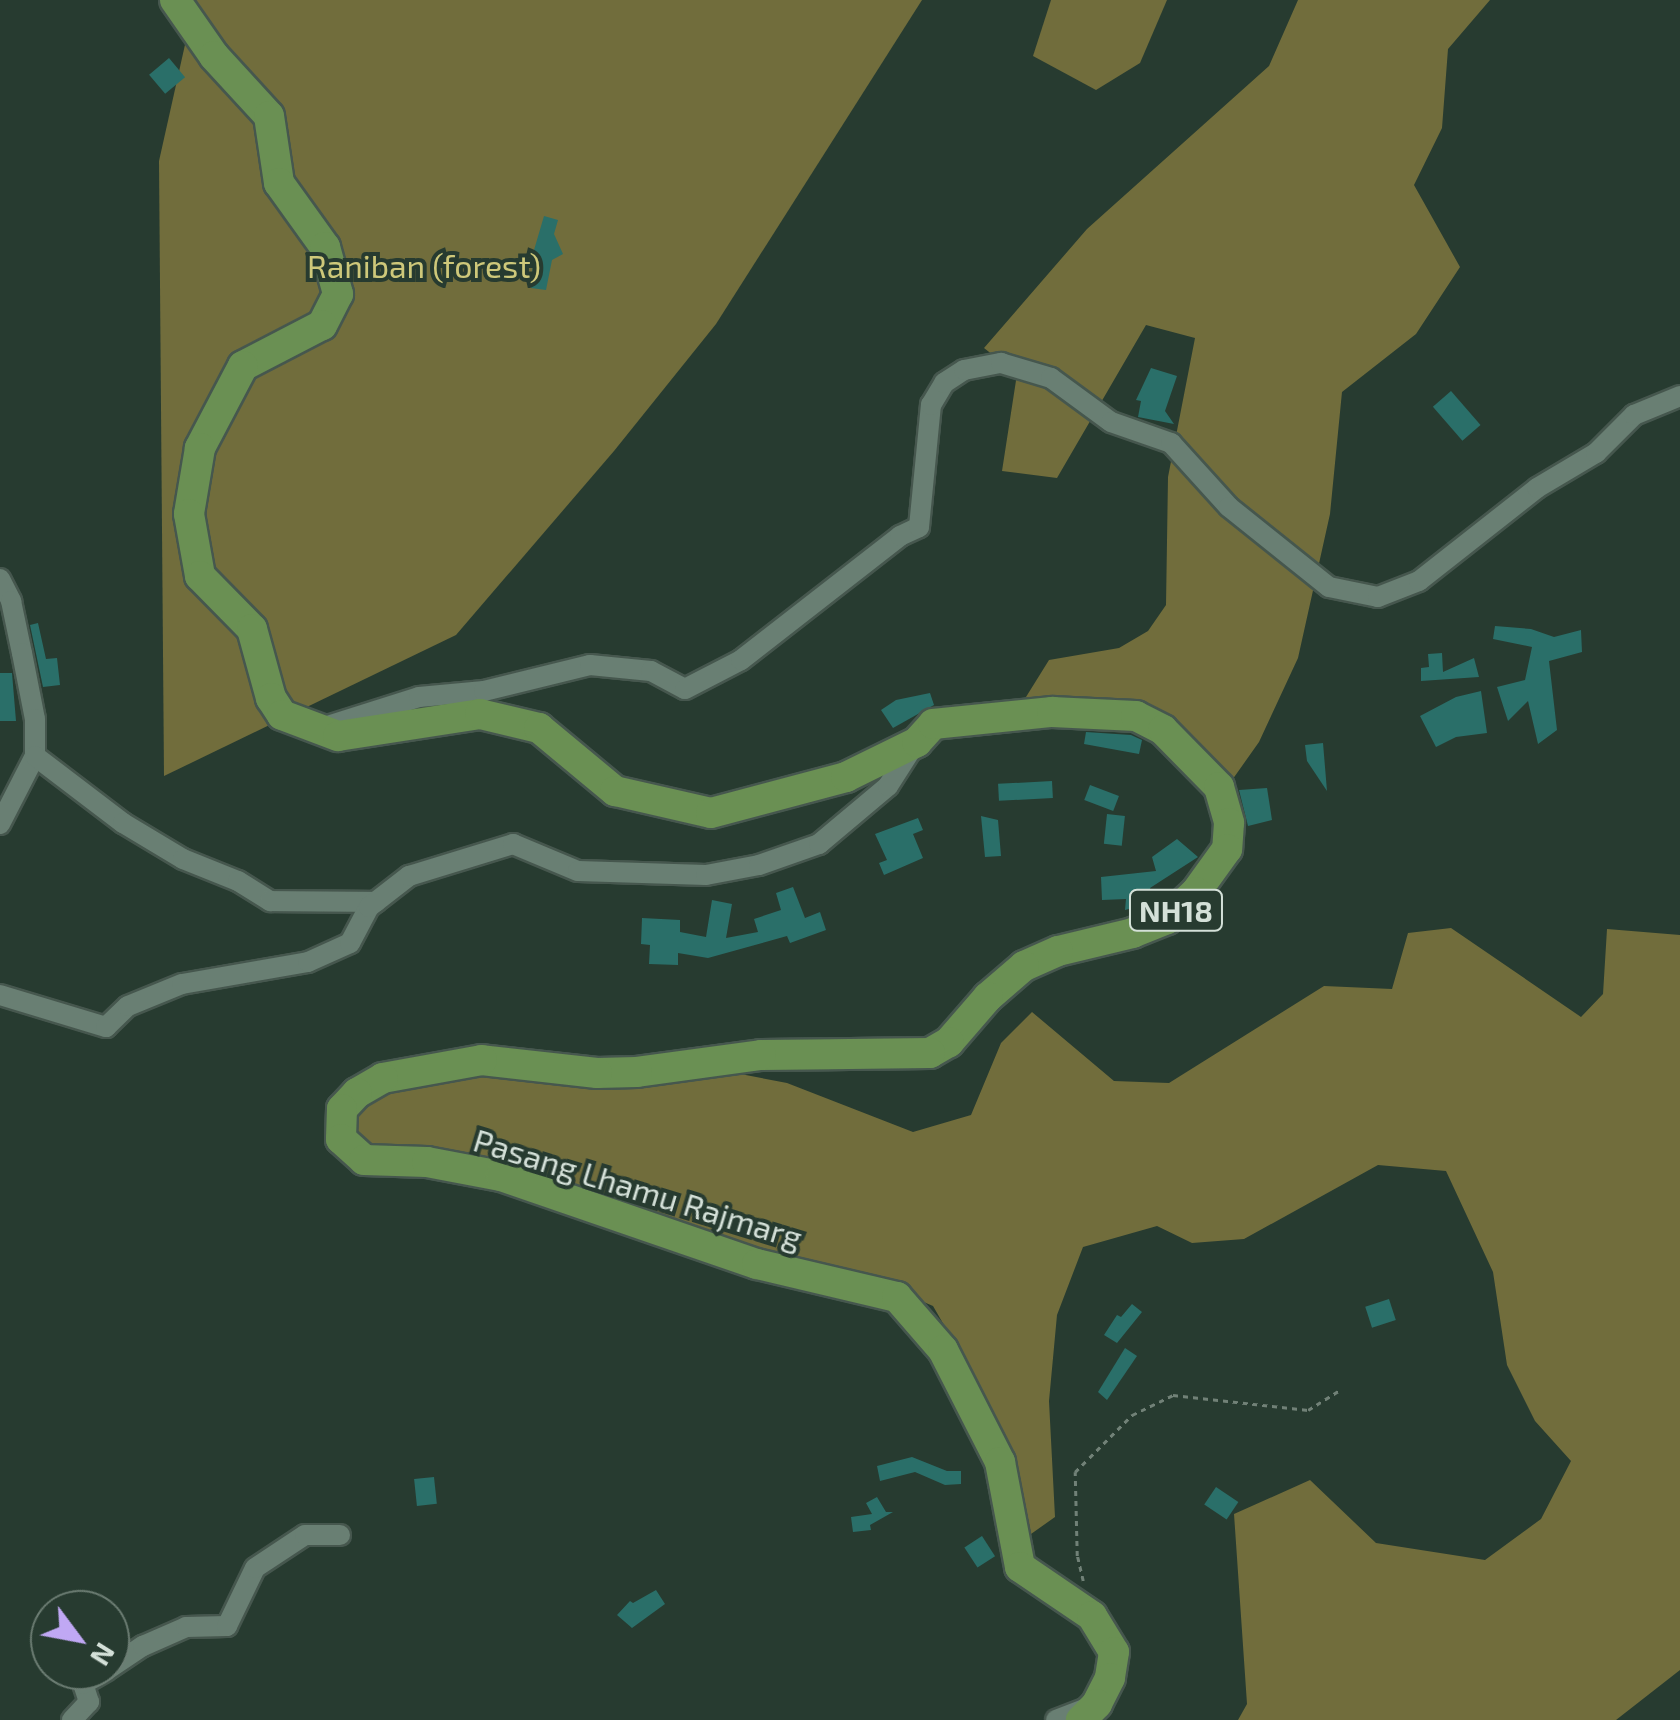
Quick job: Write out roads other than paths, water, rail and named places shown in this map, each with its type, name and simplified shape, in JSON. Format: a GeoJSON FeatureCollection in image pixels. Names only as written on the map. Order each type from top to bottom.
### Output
{"type":"FeatureCollection","features":[{"type":"Feature","properties":{"kind":"main road","name":"Pasang Lhamu Rajmarg"},"geometry":{"type":"LineString","coordinates":[[175,0],[214,56],[268,116],[279,183],[324,247],[338,294],[322,324],[243,366],[200,448],[188,514],[200,576],[252,629],[275,706],[289,720],[338,736],[480,714],[539,728],[615,790],[711,813],[846,777],[916,742],[933,724],[1052,712],[1136,716],[1163,730],[1219,787],[1229,824],[1226,849],[1196,892],[1167,918],[1024,966],[988,998],[949,1042],[930,1054],[761,1054],[637,1072],[597,1073],[482,1060],[383,1078],[356,1093],[342,1109],[342,1139],[364,1160],[427,1162],[501,1176],[757,1264],[897,1297],[943,1350],[1000,1462],[1020,1568],[1092,1616],[1114,1652],[1110,1678],[1089,1712]]}},
{"type":"Feature","properties":{"kind":"street"},"geometry":{"type":"LineString","coordinates":[[318,729],[419,698],[484,691],[590,664],[651,672],[685,690],[742,660],[900,536],[919,527],[931,405],[944,383],[964,370],[1002,363],[1051,378],[1112,422],[1171,444],[1229,507],[1329,587],[1378,598],[1419,581],[1537,488],[1596,453],[1634,415],[1680,396]]}},
{"type":"Feature","properties":{"kind":"street"},"geometry":{"type":"LineString","coordinates":[[0,579],[11,601],[36,719],[35,756],[0,824]]}},
{"type":"Feature","properties":{"kind":"street"},"geometry":{"type":"LineString","coordinates":[[0,995],[106,1027],[128,1006],[182,984],[308,962],[350,943],[376,902],[408,876],[513,844],[578,871],[706,875],[759,865],[818,844],[888,786],[916,742]]}},
{"type":"Feature","properties":{"kind":"street"},"geometry":{"type":"LineString","coordinates":[[35,756],[123,823],[183,859],[238,881],[270,901],[376,902]]}},
{"type":"Feature","properties":{"kind":"street"},"geometry":{"type":"LineString","coordinates":[[130,1655],[186,1626],[227,1626],[256,1568],[305,1535],[340,1535]]}},
{"type":"Feature","properties":{"kind":"street"},"geometry":{"type":"LineString","coordinates":[[72,1720],[90,1702],[85,1690]]}},
{"type":"Feature","properties":{"kind":"street"},"geometry":{"type":"LineString","coordinates":[[1056,1720],[1089,1712]]}},
{"type":"Feature","properties":{"kind":"park label","name":"Raniban (forest)"},"geometry":{"type":"Point","coordinates":[424,265]}}]}
